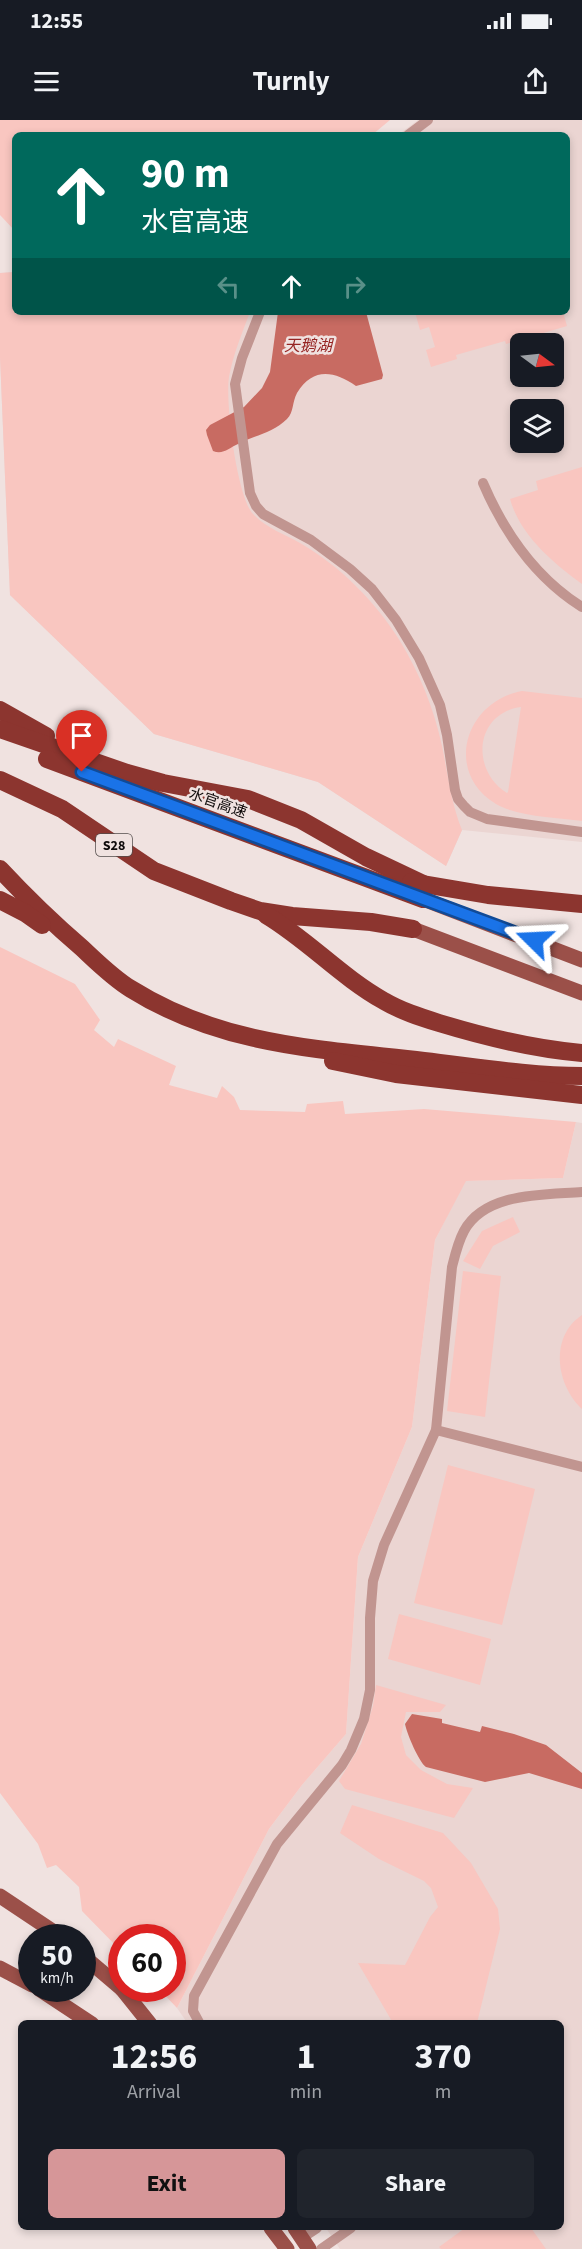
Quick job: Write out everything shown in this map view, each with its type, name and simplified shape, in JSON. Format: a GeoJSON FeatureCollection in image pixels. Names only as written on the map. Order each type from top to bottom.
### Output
{"type":"FeatureCollection","features":[{"type":"Feature","properties":{"kind":"highway"},"geometry":{"type":"LineString","coordinates":[[0,710],[92,762]]}},
{"type":"Feature","properties":{"kind":"highway"},"geometry":{"type":"LineString","coordinates":[[0,729],[92,762],[163,783],[248,799],[319,830],[423,892],[488,895],[574,904]]}},
{"type":"Feature","properties":{"kind":"highway","name":"水官高速"},"geometry":{"type":"LineString","coordinates":[[0,742],[349,872],[423,892]]}},
{"type":"Feature","properties":{"kind":"highway","name":"S28"},"geometry":{"type":"LineString","coordinates":[[0,780],[62,809],[154,871],[260,911],[413,928]]}},
{"type":"Feature","properties":{"kind":"highway"},"geometry":{"type":"LineString","coordinates":[[319,830],[349,872]]}},
{"type":"Feature","properties":{"kind":"highway"},"geometry":{"type":"LineString","coordinates":[[0,869],[36,907],[101,966]]}},
{"type":"Feature","properties":{"kind":"highway"},"geometry":{"type":"LineString","coordinates":[[0,900],[26,913],[129,988],[166,1008],[212,1027],[368,1069],[582,1095]]}},
{"type":"Feature","properties":{"kind":"highway"},"geometry":{"type":"LineString","coordinates":[[260,911],[291,931],[384,1002],[414,1015],[474,1034],[582,1053]]}},
{"type":"Feature","properties":{"kind":"highway"},"geometry":{"type":"LineString","coordinates":[[271,1043],[532,1074],[582,1076]]}},
{"type":"Feature","properties":{"kind":"main road"},"geometry":{"type":"LineString","coordinates":[[423,892],[582,960]]}},
{"type":"Feature","properties":{"kind":"main road"},"geometry":{"type":"LineString","coordinates":[[413,928],[582,993]]}},
{"type":"Feature","properties":{"kind":"main road"},"geometry":{"type":"LineString","coordinates":[[0,1896],[44,1924]]}},
{"type":"Feature","properties":{"kind":"main road"},"geometry":{"type":"LineString","coordinates":[[96,1967],[108,1977]]}},
{"type":"Feature","properties":{"kind":"main road"},"geometry":{"type":"LineString","coordinates":[[0,1968],[18,1978]]}},
{"type":"Feature","properties":{"kind":"main road"},"geometry":{"type":"LineString","coordinates":[[59,2002],[86,2020]]}},
{"type":"Feature","properties":{"kind":"main road"},"geometry":{"type":"LineString","coordinates":[[132,2002],[147,2020]]}},
{"type":"Feature","properties":{"kind":"main road"},"geometry":{"type":"LineString","coordinates":[[273,2230],[287,2249]]}},
{"type":"Feature","properties":{"kind":"street"},"geometry":{"type":"LineString","coordinates":[[412,132],[428,120]]}},
{"type":"Feature","properties":{"kind":"street"},"geometry":{"type":"LineString","coordinates":[[259,315],[237,376],[237,405],[249,493],[256,506],[263,514],[311,540],[350,568],[372,589],[409,639],[420,658],[440,705],[455,790],[464,806],[470,812],[486,819],[582,832]]}},
{"type":"Feature","properties":{"kind":"street"},"geometry":{"type":"LineString","coordinates":[[483,483],[507,530],[524,554],[551,583],[582,607]]}},
{"type":"Feature","properties":{"kind":"street"},"geometry":{"type":"LineString","coordinates":[[198,2020],[193,2011],[194,1996],[237,1914],[285,1832],[333,1778],[359,1734],[370,1690],[371,1600],[378,1563],[435,1430],[452,1267],[464,1230],[474,1218],[501,1202],[518,1198],[582,1192]]}},
{"type":"Feature","properties":{"kind":"street"},"geometry":{"type":"LineString","coordinates":[[435,1430],[582,1467]]}},
{"type":"Feature","properties":{"kind":"street"},"geometry":{"type":"LineString","coordinates":[[321,2249],[348,2230]]}},
{"type":"Feature","properties":{"kind":"shaded area"},"geometry":{"type":"Polygon","coordinates":[[[0,120],[390,120],[376,132],[12,132],[12,228],[0,215],[0,120]]]}},
{"type":"Feature","properties":{"kind":"shaded area"},"geometry":{"type":"Polygon","coordinates":[[[418,120],[582,120],[582,842],[462,830],[446,866],[318,782],[154,734],[10,595],[0,357],[0,273],[12,272],[12,315],[570,315],[570,132],[402,132],[418,120]]]}},
{"type":"Feature","properties":{"kind":"shaded area"},"geometry":{"type":"Polygon","coordinates":[[[12,272],[12,315],[249,315],[233,361],[228,389],[237,470],[247,504],[253,514],[264,523],[315,552],[356,586],[390,626],[407,653],[426,692],[435,719],[452,799],[462,830],[446,866],[318,782],[154,734],[10,595],[0,357],[0,273],[12,272]]]}},
{"type":"Feature","properties":{"kind":"shaded area"},"geometry":{"type":"Polygon","coordinates":[[[416,315],[564,315],[567,326],[543,333],[510,333],[510,343],[506,344],[505,341],[456,355],[457,359],[431,367],[426,350],[435,347],[429,327],[420,330],[416,315]]]}},
{"type":"Feature","properties":{"kind":"shaded area"},"geometry":{"type":"Polygon","coordinates":[[[582,467],[582,584],[539,547],[521,525],[510,499],[538,490],[536,481],[582,467]]]}},
{"type":"Feature","properties":{"kind":"shaded area"},"geometry":{"type":"Polygon","coordinates":[[[522,691],[582,698],[582,821],[515,812],[496,804],[480,791],[470,775],[466,758],[468,740],[475,723],[486,709],[502,698],[522,691]],[[521,707],[506,711],[494,720],[483,744],[483,757],[487,771],[495,783],[508,792],[521,707]]]}},
{"type":"Feature","properties":{"kind":"shaded area"},"geometry":{"type":"Polygon","coordinates":[[[0,947],[75,984],[100,1020],[94,1030],[114,1047],[118,1039],[176,1066],[169,1085],[217,1098],[222,1086],[234,1097],[240,1110],[305,1112],[307,1104],[343,1101],[345,1114],[424,1109],[576,1122],[563,1178],[466,1181],[435,1240],[412,1427],[358,1557],[346,1734],[302,1785],[269,1829],[186,1990],[186,1924],[108,1924],[108,1938],[82,1911],[79,1887],[56,1865],[47,1868],[38,1844],[0,1793],[0,947]]]}},
{"type":"Feature","properties":{"kind":"shaded area"},"geometry":{"type":"Polygon","coordinates":[[[576,1122],[582,1123],[582,2249],[340,2249],[327,2230],[564,2230],[564,2020],[185,2020],[177,2008],[180,2002],[186,2002],[186,1990],[269,1829],[302,1785],[346,1734],[358,1557],[412,1427],[435,1240],[465,1181],[563,1178],[576,1122]]]}},
{"type":"Feature","properties":{"kind":"shaded area"},"geometry":{"type":"Polygon","coordinates":[[[513,1217],[520,1232],[493,1246],[480,1269],[463,1261],[482,1231],[513,1217]]]}},
{"type":"Feature","properties":{"kind":"shaded area"},"geometry":{"type":"Polygon","coordinates":[[[463,1271],[501,1276],[485,1417],[447,1411],[463,1271]]]}},
{"type":"Feature","properties":{"kind":"shaded area"},"geometry":{"type":"Polygon","coordinates":[[[582,1315],[582,1409],[566,1387],[560,1361],[564,1336],[571,1324],[582,1315]]]}},
{"type":"Feature","properties":{"kind":"shaded area"},"geometry":{"type":"Polygon","coordinates":[[[448,1465],[535,1489],[502,1625],[414,1603],[448,1465]]]}},
{"type":"Feature","properties":{"kind":"shaded area"},"geometry":{"type":"Polygon","coordinates":[[[399,1614],[491,1639],[480,1685],[388,1659],[399,1614]]]}},
{"type":"Feature","properties":{"kind":"shaded area"},"geometry":{"type":"Polygon","coordinates":[[[376,1685],[446,1705],[440,1712],[406,1712],[401,1737],[406,1755],[421,1770],[447,1784],[473,1788],[454,1818],[345,1789],[339,1781],[361,1744],[373,1706],[376,1685]]]}},
{"type":"Feature","properties":{"kind":"shaded area"},"geometry":{"type":"Polygon","coordinates":[[[352,1805],[443,1833],[471,1863],[498,1909],[500,1929],[478,2020],[391,2020],[358,1963],[405,1965],[430,1917],[438,1907],[431,1888],[424,1881],[379,1859],[340,1833],[352,1805]]]}},
{"type":"Feature","properties":{"kind":"shaded area"},"geometry":{"type":"Polygon","coordinates":[[[171,2002],[180,2002],[177,2008],[171,2002]]]}},
{"type":"Feature","properties":{"kind":"shaded area"},"geometry":{"type":"Polygon","coordinates":[[[462,2230],[532,2230],[546,2249],[441,2249],[439,2247],[462,2230]]]}},
{"type":"Feature","properties":{"kind":"water","name":"天鹅湖"},"geometry":{"type":"Polygon","coordinates":[[[278,315],[367,315],[383,375],[382,379],[356,386],[340,377],[317,375],[303,385],[297,393],[291,413],[282,424],[226,450],[213,451],[206,430],[210,425],[244,407],[262,388],[270,372],[278,315]]]}},
{"type":"Feature","properties":{"kind":"water"},"geometry":{"type":"Polygon","coordinates":[[[412,1714],[442,1719],[442,1723],[480,1732],[482,1726],[546,1745],[582,1773],[582,1789],[529,1773],[485,1782],[426,1767],[417,1754],[406,1729],[405,1724],[412,1714]]]}},
{"type":"Feature","properties":{"kind":"route"},"geometry":{"type":"LineString","coordinates":[[82,772],[534,940]]}}]}
